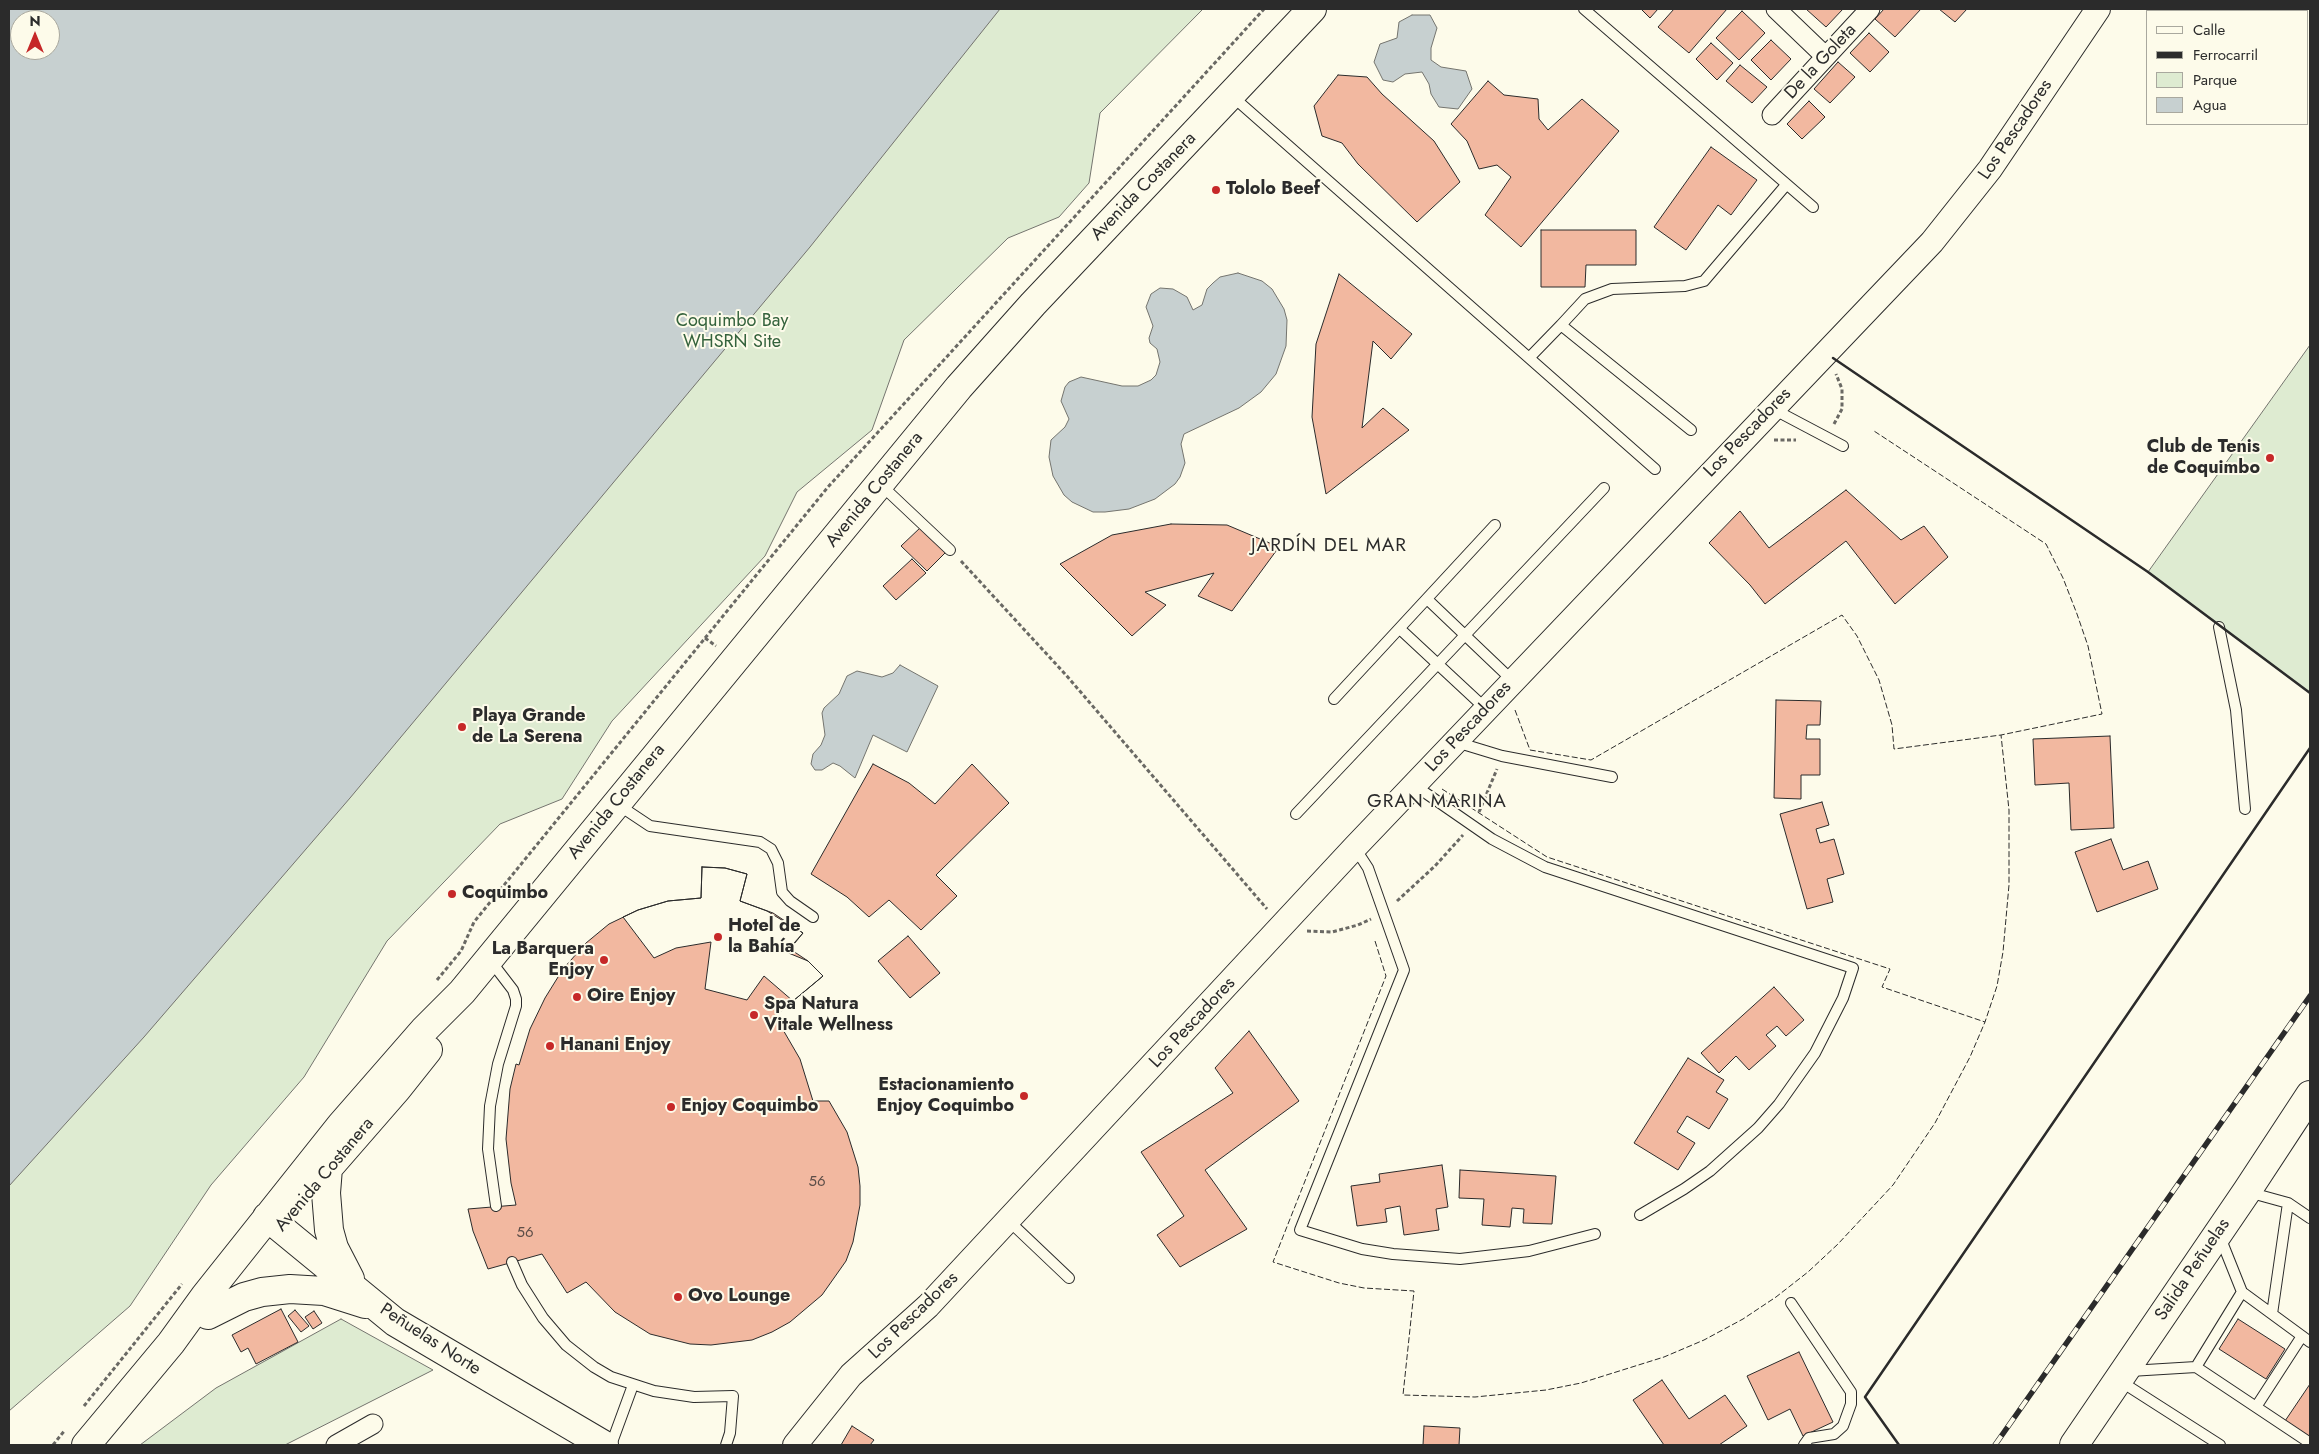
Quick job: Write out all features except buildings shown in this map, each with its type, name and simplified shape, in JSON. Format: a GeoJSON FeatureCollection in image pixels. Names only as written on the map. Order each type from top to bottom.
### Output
{"type":"FeatureCollection","features":[{"type":"Feature","properties":{"kind":"main road","name":"Avenida Costanera"},"geometry":{"type":"LineString","coordinates":[[171,1343],[208,1314],[347,1118],[424,1030],[462,992],[959,387],[1026,311],[1312,9]]}},
{"type":"Feature","properties":{"kind":"main road","name":"Avenida Costanera"},"geometry":{"type":"LineString","coordinates":[[86,1445],[171,1343],[205,1296],[273,1222],[328,1168],[419,1064],[442,1029],[462,992]]}},
{"type":"Feature","properties":{"kind":"main road","name":"Salida Peñuelas"},"geometry":{"type":"LineString","coordinates":[[2074,1445],[2310,1095]]}},
{"type":"Feature","properties":{"kind":"main road"},"geometry":{"type":"LineString","coordinates":[[328,1168],[326,1193],[329,1230],[342,1265],[364,1296]]}},
{"type":"Feature","properties":{"kind":"main road","name":"Peñuelas Norte"},"geometry":{"type":"LineString","coordinates":[[273,1222],[395,1322],[604,1445]]}},
{"type":"Feature","properties":{"kind":"main road"},"geometry":{"type":"LineString","coordinates":[[208,1314],[244,1297],[259,1293],[306,1289],[324,1291],[361,1302],[395,1322]]}},
{"type":"Feature","properties":{"kind":"street"},"geometry":{"type":"LineString","coordinates":[[1776,9],[1825,56]]}},
{"type":"Feature","properties":{"kind":"street","name":"De la Goleta"},"geometry":{"type":"LineString","coordinates":[[1772,115],[1870,9]]}},
{"type":"Feature","properties":{"kind":"street","name":"Los Pescadores"},"geometry":{"type":"LineString","coordinates":[[794,1445],[851,1375],[928,1306],[1355,847],[1901,275],[1962,206],[1990,169],[2098,9]]}},
{"type":"Feature","properties":{"kind":"street"},"geometry":{"type":"LineString","coordinates":[[336,1445],[373,1424]]}},
{"type":"Feature","properties":{"kind":"lane"},"geometry":{"type":"LineString","coordinates":[[1584,9],[1812,207]]}},
{"type":"Feature","properties":{"kind":"lane"},"geometry":{"type":"LineString","coordinates":[[1231,95],[1654,469]]}},
{"type":"Feature","properties":{"kind":"lane"},"geometry":{"type":"LineString","coordinates":[[1529,358],[1585,299],[1612,289],[1685,286],[1704,281],[1786,185]]}},
{"type":"Feature","properties":{"kind":"lane"},"geometry":{"type":"LineString","coordinates":[[1561,325],[1691,430]]}},
{"type":"Feature","properties":{"kind":"lane"},"geometry":{"type":"LineString","coordinates":[[1772,408],[1844,446]]}},
{"type":"Feature","properties":{"kind":"lane"},"geometry":{"type":"LineString","coordinates":[[879,484],[950,550]]}},
{"type":"Feature","properties":{"kind":"lane"},"geometry":{"type":"LineString","coordinates":[[1296,814],[1604,488]]}},
{"type":"Feature","properties":{"kind":"lane"},"geometry":{"type":"LineString","coordinates":[[1334,699],[1495,525]]}},
{"type":"Feature","properties":{"kind":"lane"},"geometry":{"type":"LineString","coordinates":[[1427,599],[1513,681]]}},
{"type":"Feature","properties":{"kind":"lane"},"geometry":{"type":"LineString","coordinates":[[2218,627],[2236,710],[2245,809]]}},
{"type":"Feature","properties":{"kind":"lane"},"geometry":{"type":"LineString","coordinates":[[1400,628],[1486,709]]}},
{"type":"Feature","properties":{"kind":"lane"},"geometry":{"type":"LineString","coordinates":[[1456,741],[1502,756],[1612,778]]}},
{"type":"Feature","properties":{"kind":"lane"},"geometry":{"type":"LineString","coordinates":[[1414,785],[1471,825],[1519,855],[1545,867],[1853,968],[1839,1005],[1815,1053],[1779,1104],[1758,1128],[1710,1171],[1684,1190],[1640,1215]]}},
{"type":"Feature","properties":{"kind":"lane"},"geometry":{"type":"LineString","coordinates":[[616,804],[650,826],[760,842],[771,849],[778,863],[782,892],[790,901],[813,917]]}},
{"type":"Feature","properties":{"kind":"lane"},"geometry":{"type":"LineString","coordinates":[[1355,847],[1368,868],[1404,970],[1300,1230],[1370,1250],[1425,1258],[1460,1258],[1528,1252],[1595,1234]]}},
{"type":"Feature","properties":{"kind":"lane"},"geometry":{"type":"LineString","coordinates":[[489,959],[513,990],[516,999],[516,1006],[496,1072],[490,1106],[488,1149],[496,1206]]}},
{"type":"Feature","properties":{"kind":"lane"},"geometry":{"type":"LineString","coordinates":[[2247,1191],[2288,1203],[2310,1218]]}},
{"type":"Feature","properties":{"kind":"lane"},"geometry":{"type":"LineString","coordinates":[[2272,1314],[2288,1203]]}},
{"type":"Feature","properties":{"kind":"lane"},"geometry":{"type":"LineString","coordinates":[[1009,1221],[1069,1278]]}},
{"type":"Feature","properties":{"kind":"lane"},"geometry":{"type":"LineString","coordinates":[[2218,1232],[2242,1292],[2306,1339],[2256,1407]]}},
{"type":"Feature","properties":{"kind":"lane"},"geometry":{"type":"LineString","coordinates":[[512,1262],[533,1304],[566,1345],[594,1367],[633,1385],[654,1391],[688,1396],[733,1396],[730,1433],[726,1445]]}},
{"type":"Feature","properties":{"kind":"lane"},"geometry":{"type":"LineString","coordinates":[[2196,1367],[2242,1292]]}},
{"type":"Feature","properties":{"kind":"lane"},"geometry":{"type":"LineString","coordinates":[[1791,1303],[1850,1392],[1851,1404],[1843,1426],[1834,1434],[1809,1438],[1804,1445]]}},
{"type":"Feature","properties":{"kind":"lane"},"geometry":{"type":"LineString","coordinates":[[2122,1376],[2196,1367],[2310,1443]]}},
{"type":"Feature","properties":{"kind":"lane"},"geometry":{"type":"LineString","coordinates":[[2122,1376],[2220,1445]]}},
{"type":"Feature","properties":{"kind":"lane"},"geometry":{"type":"LineString","coordinates":[[611,1445],[633,1385]]}},
{"type":"Feature","properties":{"kind":"path"},"geometry":{"type":"LineString","coordinates":[[461,951],[474,922],[828,487],[1264,9]]}},
{"type":"Feature","properties":{"kind":"path"},"geometry":{"type":"LineString","coordinates":[[950,550],[1066,675],[1283,926],[1295,931],[1332,932],[1358,925],[1384,913],[1435,866],[1471,825],[1479,813],[1502,756]]}},
{"type":"Feature","properties":{"kind":"path"},"geometry":{"type":"LineString","coordinates":[[83,1408],[148,1324]]}},
{"type":"Feature","properties":{"kind":"path"},"geometry":{"type":"LineString","coordinates":[[53,1445],[71,1423]]}},
{"type":"Feature","properties":{"kind":"green space","name":"Coquimbo Bay WHSRN Site"},"geometry":{"type":"Polygon","coordinates":[[[792,9],[1203,9],[1100,113],[1089,183],[1059,217],[1008,238],[904,340],[872,430],[797,492],[765,556],[612,721],[562,799],[500,824],[387,941],[304,1077],[211,1185],[130,1306],[9,1411],[9,921],[792,9]]]}},
{"type":"Feature","properties":{"kind":"green space","name":"Club de Tenis de Coquimbo"},"geometry":{"type":"Polygon","coordinates":[[[2310,345],[2310,693],[2148,572],[2310,345]]]}},
{"type":"Feature","properties":{"kind":"green space"},"geometry":{"type":"Polygon","coordinates":[[[341,1319],[433,1370],[285,1445],[140,1445],[216,1388],[341,1319]]]}},
{"type":"Feature","properties":{"kind":"water"},"geometry":{"type":"Polygon","coordinates":[[[9,9],[1000,9],[810,247],[350,798],[144,1037],[9,1186],[9,9]]]}},
{"type":"Feature","properties":{"kind":"water"},"geometry":{"type":"Polygon","coordinates":[[[1412,15],[1430,15],[1437,28],[1431,48],[1431,60],[1441,67],[1466,71],[1472,89],[1458,109],[1439,107],[1431,94],[1429,84],[1422,72],[1405,74],[1393,82],[1383,80],[1374,62],[1380,44],[1397,38],[1399,22],[1412,15]]]}},
{"type":"Feature","properties":{"kind":"water"},"geometry":{"type":"Polygon","coordinates":[[[1238,273],[1262,281],[1272,289],[1284,309],[1287,320],[1286,346],[1276,374],[1261,392],[1239,408],[1184,434],[1181,444],[1185,463],[1180,477],[1175,484],[1155,499],[1129,509],[1105,512],[1093,512],[1072,502],[1064,495],[1053,476],[1049,457],[1051,440],[1065,427],[1069,419],[1061,401],[1065,387],[1069,382],[1081,377],[1122,386],[1138,386],[1151,380],[1156,375],[1160,362],[1157,349],[1150,343],[1149,338],[1153,326],[1146,307],[1151,294],[1160,288],[1173,289],[1187,297],[1193,310],[1202,305],[1207,289],[1220,277],[1238,273]]]}},
{"type":"Feature","properties":{"kind":"water"},"geometry":{"type":"Polygon","coordinates":[[[900,665],[938,686],[907,752],[873,735],[855,778],[833,763],[822,770],[815,770],[811,764],[813,754],[821,745],[825,735],[822,713],[824,708],[839,694],[847,676],[857,671],[882,677],[893,673],[900,665]]]}},
{"type":"Feature","properties":{"kind":"railway"},"geometry":{"type":"LineString","coordinates":[[1995,1445],[2310,996]]}},
{"type":"Feature","properties":{"kind":"fence"},"geometry":{"type":"LineString","coordinates":[[1515,710],[1530,750],[1591,760],[1842,615],[1857,636],[1879,680],[1892,725],[1894,749],[2001,735],[2102,714],[2088,646],[2063,578],[2046,544],[1874,431]]}},
{"type":"Feature","properties":{"kind":"fence"},"geometry":{"type":"LineString","coordinates":[[1442,789],[1547,857],[1890,969],[1882,987],[1985,1022],[1997,986],[2003,952],[2009,885],[2009,810],[2001,735]]}},
{"type":"Feature","properties":{"kind":"fence"},"geometry":{"type":"LineString","coordinates":[[1375,941],[1386,976],[1273,1262],[1339,1283],[1364,1288],[1414,1291],[1403,1395],[1475,1397],[1546,1390],[1581,1383],[1664,1357],[1704,1340],[1743,1319],[1776,1297],[1808,1272],[1838,1244],[1893,1185],[1935,1123],[1970,1057],[1985,1022]]}},
{"type":"Feature","properties":{"kind":"wall"},"geometry":{"type":"LineString","coordinates":[[1833,358],[2148,572],[2310,693]]}},
{"type":"Feature","properties":{"kind":"wall"},"geometry":{"type":"LineString","coordinates":[[1899,1445],[1865,1397],[2310,748]]}},
{"type":"Feature","properties":{"kind":"place","name":"Tololo Beef"},"geometry":{"type":"Point","coordinates":[1216,190]}},
{"type":"Feature","properties":{"kind":"place","name":"Club de Tenis de Coquimbo"},"geometry":{"type":"Point","coordinates":[2270,458]}},
{"type":"Feature","properties":{"kind":"place","name":"Playa Grande de La Serena"},"geometry":{"type":"Point","coordinates":[462,727]}},
{"type":"Feature","properties":{"kind":"place","name":"Coquimbo"},"geometry":{"type":"Point","coordinates":[452,894]}},
{"type":"Feature","properties":{"kind":"place","name":"Hotel de la Bahía"},"geometry":{"type":"Point","coordinates":[718,937]}},
{"type":"Feature","properties":{"kind":"place","name":"La Barquera Enjoy"},"geometry":{"type":"Point","coordinates":[604,960]}},
{"type":"Feature","properties":{"kind":"place","name":"Oire Enjoy"},"geometry":{"type":"Point","coordinates":[577,997]}},
{"type":"Feature","properties":{"kind":"place","name":"Spa Natura Vitale Wellness"},"geometry":{"type":"Point","coordinates":[754,1015]}},
{"type":"Feature","properties":{"kind":"place","name":"Hanani Enjoy"},"geometry":{"type":"Point","coordinates":[550,1046]}},
{"type":"Feature","properties":{"kind":"place","name":"Estacionamiento Enjoy Coquimbo"},"geometry":{"type":"Point","coordinates":[1024,1096]}},
{"type":"Feature","properties":{"kind":"place","name":"Enjoy Coquimbo"},"geometry":{"type":"Point","coordinates":[671,1107]}},
{"type":"Feature","properties":{"kind":"place","name":"Ovo Lounge"},"geometry":{"type":"Point","coordinates":[678,1297]}},
{"type":"Feature","properties":{"kind":"district","name":"JARDÍN DEL MAR"},"geometry":{"type":"Point","coordinates":[1329,546]}},
{"type":"Feature","properties":{"kind":"district","name":"GRAN MARINA"},"geometry":{"type":"Point","coordinates":[1437,802]}}]}
